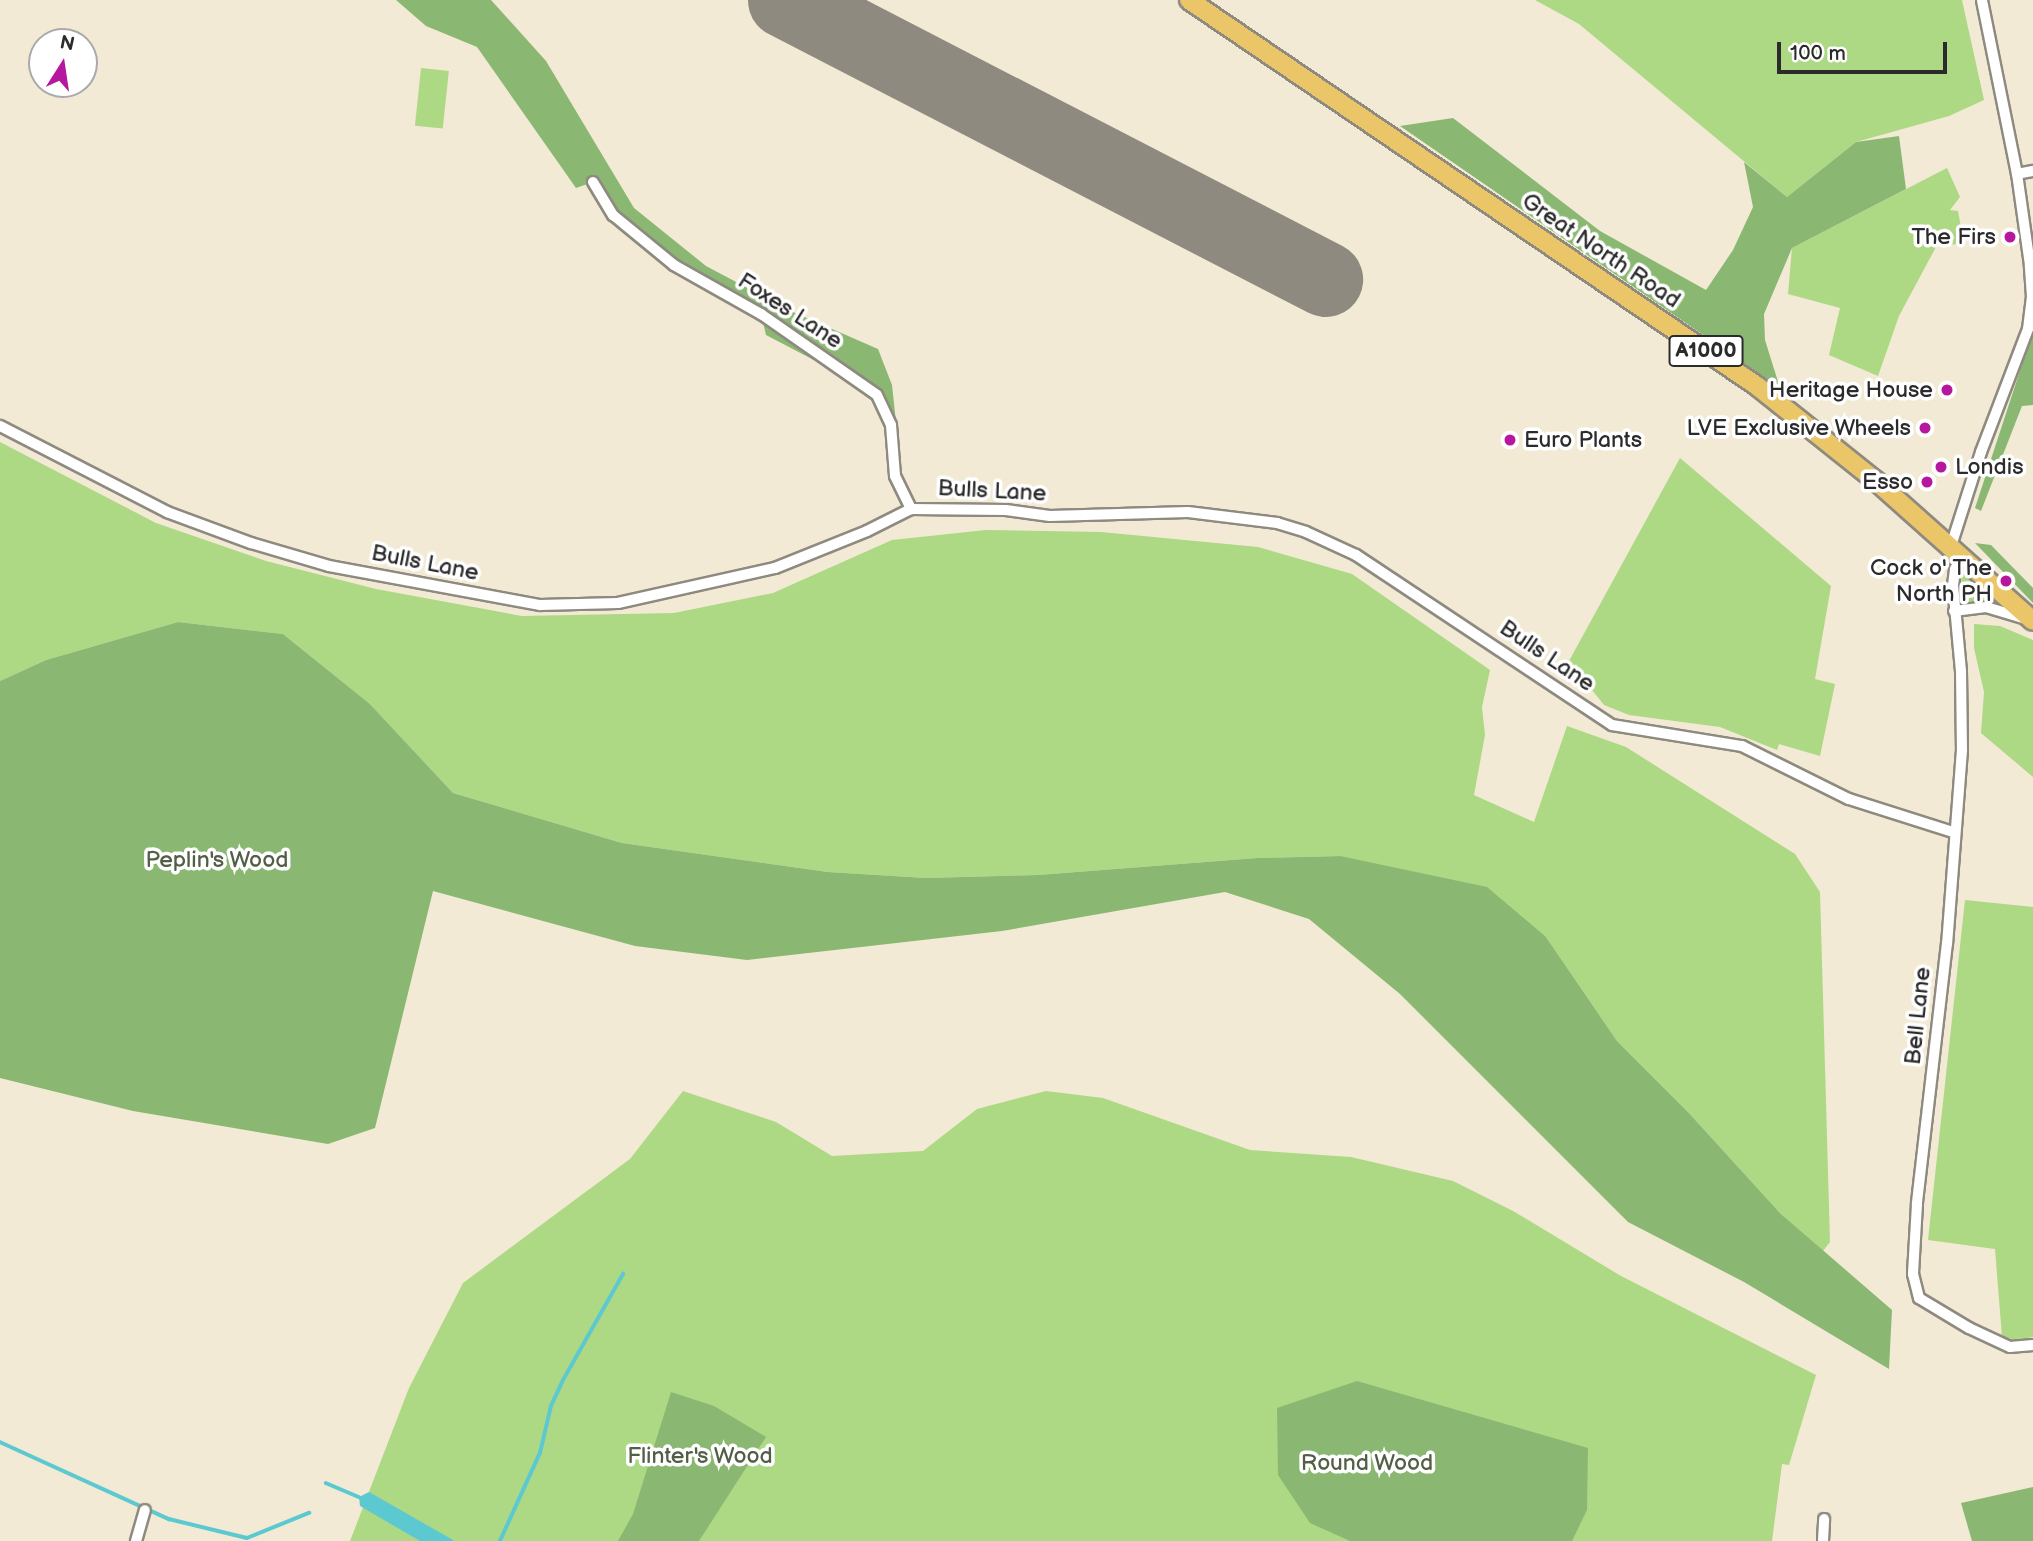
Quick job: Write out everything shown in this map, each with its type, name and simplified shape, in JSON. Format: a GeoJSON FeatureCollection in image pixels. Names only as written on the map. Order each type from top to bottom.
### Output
{"type":"FeatureCollection","features":[{"type":"Feature","properties":{"kind":"main road","name":"Great North Road"},"geometry":{"type":"LineString","coordinates":[[1189,0],[1757,386],[1876,481],[2033,621]]}},
{"type":"Feature","properties":{"kind":"street","name":"Bell Lane"},"geometry":{"type":"LineString","coordinates":[[1982,0],[2017,174],[2032,297],[2028,329],[1981,452],[1957,535],[1954,611],[1962,710],[1947,943],[1917,1204],[1914,1287],[1919,1298],[1988,1339],[2010,1347],[2033,1345]]}},
{"type":"Feature","properties":{"kind":"street"},"geometry":{"type":"LineString","coordinates":[[2017,174],[2033,171]]}},
{"type":"Feature","properties":{"kind":"street","name":"Foxes Lane"},"geometry":{"type":"LineString","coordinates":[[593,182],[613,215],[674,265],[761,314],[877,396],[891,425],[895,476],[911,509]]}},
{"type":"Feature","properties":{"kind":"street","name":"Bulls Lane"},"geometry":{"type":"LineString","coordinates":[[0,426],[167,512],[251,543],[329,566],[540,605],[618,603],[775,568],[911,509],[1006,510],[1050,516],[1188,512],[1277,523],[1306,532],[1356,555],[1612,725],[1742,746],[1849,799],[1953,832]]}},
{"type":"Feature","properties":{"kind":"street"},"geometry":{"type":"LineString","coordinates":[[1954,611],[1986,607],[2033,621]]}},
{"type":"Feature","properties":{"kind":"street"},"geometry":{"type":"LineString","coordinates":[[136,1541],[145,1510]]}},
{"type":"Feature","properties":{"kind":"street"},"geometry":{"type":"LineString","coordinates":[[1823,1541],[1824,1518]]}},
{"type":"Feature","properties":{"kind":"green space"},"geometry":{"type":"Polygon","coordinates":[[[396,0],[491,0],[546,61],[634,208],[706,266],[791,311],[878,349],[892,385],[898,440],[890,439],[878,404],[854,381],[766,335],[761,314],[697,279],[621,219],[593,182],[576,188],[477,47],[426,26],[396,0]]]}},
{"type":"Feature","properties":{"kind":"green space"},"geometry":{"type":"Polygon","coordinates":[[[1535,0],[1962,0],[1984,100],[1949,116],[1856,142],[1787,197],[1579,24],[1535,0]]]}},
{"type":"Feature","properties":{"kind":"green space"},"geometry":{"type":"Polygon","coordinates":[[[421,68],[449,71],[443,129],[415,126],[421,68]]]}},
{"type":"Feature","properties":{"kind":"green space"},"geometry":{"type":"Polygon","coordinates":[[[1453,118],[1600,231],[1706,290],[1733,250],[1753,207],[1744,162],[1787,197],[1856,142],[1899,136],[1906,189],[1792,248],[1764,314],[1765,340],[1780,388],[1400,126],[1453,118]]]}},
{"type":"Feature","properties":{"kind":"green space"},"geometry":{"type":"Polygon","coordinates":[[[1947,168],[1960,197],[1950,210],[1958,211],[1964,244],[1937,245],[1899,316],[1878,376],[1829,355],[1840,308],[1788,294],[1792,248],[1947,168]]]}},
{"type":"Feature","properties":{"kind":"green space"},"geometry":{"type":"Polygon","coordinates":[[[2033,331],[2033,405],[2022,406],[1981,511],[1975,508],[2033,331]]]}},
{"type":"Feature","properties":{"kind":"green space"},"geometry":{"type":"Polygon","coordinates":[[[0,442],[156,523],[266,561],[376,589],[522,616],[674,613],[773,593],[892,540],[986,530],[1101,532],[1258,547],[1352,574],[1490,670],[1482,707],[1485,735],[1474,795],[1534,822],[1567,726],[1626,747],[1795,854],[1820,892],[1830,1242],[1823,1251],[1781,1214],[1688,1112],[1617,1041],[1546,937],[1340,856],[1257,858],[1038,875],[926,878],[828,872],[622,843],[453,793],[370,704],[283,634],[178,622],[46,660],[0,681],[0,442]]]}},
{"type":"Feature","properties":{"kind":"green space"},"geometry":{"type":"Polygon","coordinates":[[[1680,458],[1831,586],[1815,679],[1835,684],[1820,756],[1779,744],[1777,750],[1720,727],[1629,715],[1604,705],[1569,661],[1680,458]]]}},
{"type":"Feature","properties":{"kind":"green space"},"geometry":{"type":"Polygon","coordinates":[[[1975,543],[1991,545],[2033,588],[2033,603],[1975,543]]]}},
{"type":"Feature","properties":{"kind":"green space"},"geometry":{"type":"Polygon","coordinates":[[[1962,571],[2002,605],[1963,603],[1960,598],[1962,571]]]}},
{"type":"Feature","properties":{"kind":"green space","name":"Peplin's Wood"},"geometry":{"type":"Polygon","coordinates":[[[178,622],[283,634],[370,704],[453,793],[622,843],[828,872],[926,878],[1038,875],[1257,858],[1340,856],[1487,887],[1546,937],[1617,1041],[1688,1112],[1781,1214],[1892,1310],[1889,1369],[1744,1282],[1628,1222],[1400,994],[1309,919],[1225,892],[1002,931],[747,960],[635,946],[433,891],[375,1128],[328,1144],[133,1111],[0,1078],[0,681],[46,660],[178,622]]]}},
{"type":"Feature","properties":{"kind":"green space"},"geometry":{"type":"Polygon","coordinates":[[[1974,624],[2000,626],[2033,640],[2033,777],[1981,733],[1984,692],[1974,648],[1974,624]]]}},
{"type":"Feature","properties":{"kind":"green space"},"geometry":{"type":"Polygon","coordinates":[[[1965,900],[2033,907],[2033,1337],[2017,1340],[2002,1337],[1995,1249],[1928,1240],[1965,900]]]}},
{"type":"Feature","properties":{"kind":"green space"},"geometry":{"type":"Polygon","coordinates":[[[683,1091],[776,1122],[832,1156],[923,1151],[977,1109],[1046,1091],[1103,1098],[1250,1150],[1351,1157],[1453,1181],[1513,1211],[1621,1276],[1816,1375],[1789,1465],[1782,1464],[1772,1541],[350,1541],[409,1388],[463,1283],[630,1159],[683,1091]]]}},
{"type":"Feature","properties":{"kind":"green space","name":"Round Wood"},"geometry":{"type":"Polygon","coordinates":[[[1357,1381],[1588,1448],[1587,1510],[1572,1541],[1350,1541],[1310,1523],[1278,1475],[1277,1408],[1357,1381]]]}},
{"type":"Feature","properties":{"kind":"green space","name":"Flinter's Wood"},"geometry":{"type":"Polygon","coordinates":[[[671,1392],[714,1406],[766,1437],[699,1541],[618,1541],[633,1514],[671,1392]]]}},
{"type":"Feature","properties":{"kind":"green space"},"geometry":{"type":"Polygon","coordinates":[[[2033,1487],[2033,1541],[1972,1541],[1961,1503],[2033,1487]]]}},
{"type":"Feature","properties":{"kind":"water"},"geometry":{"type":"Polygon","coordinates":[[[369,1492],[453,1541],[420,1541],[360,1506],[359,1497],[369,1492]]]}},
{"type":"Feature","properties":{"kind":"waterway"},"geometry":{"type":"LineString","coordinates":[[500,1541],[540,1453],[551,1406],[562,1382],[623,1274]]}},
{"type":"Feature","properties":{"kind":"waterway"},"geometry":{"type":"LineString","coordinates":[[0,1442],[169,1519],[247,1538],[309,1513]]}},
{"type":"Feature","properties":{"kind":"waterway"},"geometry":{"type":"LineString","coordinates":[[326,1483],[359,1497]]}},
{"type":"Feature","properties":{"kind":"runway"},"geometry":{"type":"LineString","coordinates":[[785,0],[1325,279]]}},
{"type":"Feature","properties":{"kind":"place","name":"The Firs"},"geometry":{"type":"Point","coordinates":[2010,237]}},
{"type":"Feature","properties":{"kind":"place","name":"Heritage House"},"geometry":{"type":"Point","coordinates":[1947,390]}},
{"type":"Feature","properties":{"kind":"place","name":"LVE Exclusive Wheels"},"geometry":{"type":"Point","coordinates":[1925,428]}},
{"type":"Feature","properties":{"kind":"place","name":"Euro Plants"},"geometry":{"type":"Point","coordinates":[1510,440]}},
{"type":"Feature","properties":{"kind":"place","name":"Londis"},"geometry":{"type":"Point","coordinates":[1941,467]}},
{"type":"Feature","properties":{"kind":"place","name":"Esso"},"geometry":{"type":"Point","coordinates":[1927,482]}},
{"type":"Feature","properties":{"kind":"place","name":"Cock o' The North PH"},"geometry":{"type":"Point","coordinates":[2006,581]}}]}
